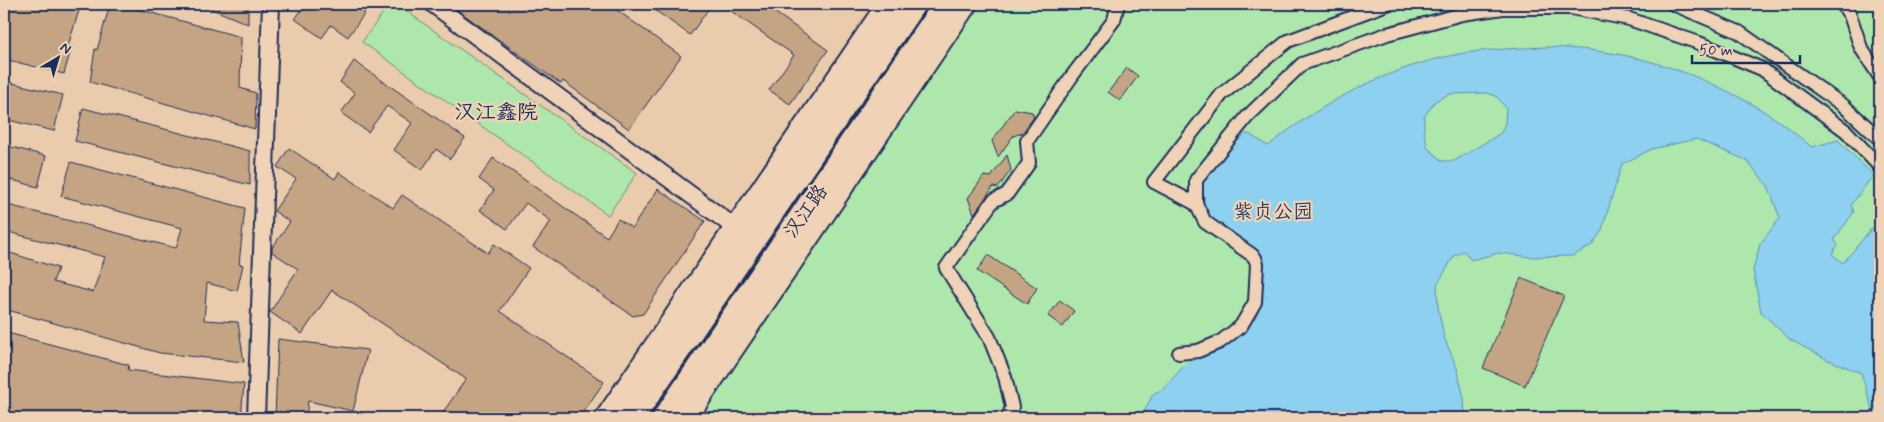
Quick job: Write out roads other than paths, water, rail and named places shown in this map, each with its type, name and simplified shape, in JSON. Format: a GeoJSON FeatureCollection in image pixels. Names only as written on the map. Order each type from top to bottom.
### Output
{"type":"FeatureCollection","features":[{"type":"Feature","properties":{"kind":"main road","name":"汉江路"},"geometry":{"type":"LineString","coordinates":[[632,418],[744,235],[913,4]]}},
{"type":"Feature","properties":{"kind":"main road","name":"汉江路"},"geometry":{"type":"LineString","coordinates":[[665,418],[946,4]]}},
{"type":"Feature","properties":{"kind":"street"},"geometry":{"type":"LineString","coordinates":[[256,418],[271,4]]}},
{"type":"Feature","properties":{"kind":"street"},"geometry":{"type":"LineString","coordinates":[[433,4],[744,235]]}},
{"type":"Feature","properties":{"kind":"street"},"geometry":{"type":"LineString","coordinates":[[606,418],[744,235],[888,4]]}},
{"type":"Feature","properties":{"kind":"street"},"geometry":{"type":"LineString","coordinates":[[686,418],[966,4]]}},
{"type":"Feature","properties":{"kind":"street"},"geometry":{"type":"LineString","coordinates":[[1008,418],[1012,407],[1005,377],[989,337],[946,268],[993,201],[1007,194],[1029,163],[1027,141],[1114,20],[1118,4]]}},
{"type":"Feature","properties":{"kind":"street"},"geometry":{"type":"LineString","coordinates":[[1196,204],[1154,182],[1222,94],[1288,41],[1387,4]]}},
{"type":"Feature","properties":{"kind":"street"},"geometry":{"type":"LineString","coordinates":[[1673,4],[1739,32],[1844,106],[1880,139]]}},
{"type":"Feature","properties":{"kind":"street"},"geometry":{"type":"LineString","coordinates":[[1842,4],[1850,15],[1862,48],[1880,77]]}},
{"type":"Feature","properties":{"kind":"street"},"geometry":{"type":"LineString","coordinates":[[1180,353],[1198,351],[1220,342],[1241,326],[1255,302],[1257,264],[1255,258],[1205,222],[1196,204],[1196,180],[1247,117],[1302,64],[1423,23],[1462,14],[1504,8],[1572,8],[1629,19],[1699,43],[1762,69],[1846,130],[1880,167]]}},
{"type":"Feature","properties":{"kind":"water"},"geometry":{"type":"Polygon","coordinates":[[[1550,47],[1584,49],[1627,56],[1649,61],[1694,76],[1757,107],[1781,122],[1812,147],[1838,140],[1872,174],[1872,177],[1851,205],[1854,212],[1835,238],[1838,245],[1832,254],[1843,263],[1872,228],[1876,226],[1880,229],[1880,418],[1875,418],[1861,373],[1826,359],[1789,339],[1761,312],[1753,270],[1760,244],[1780,218],[1768,186],[1746,160],[1696,139],[1652,149],[1622,164],[1602,230],[1592,245],[1573,256],[1530,257],[1499,253],[1471,260],[1464,251],[1454,256],[1437,285],[1438,307],[1444,337],[1457,368],[1464,398],[1465,418],[1141,418],[1153,394],[1163,389],[1183,367],[1191,361],[1227,346],[1247,327],[1262,263],[1205,217],[1204,198],[1200,185],[1204,175],[1245,134],[1249,134],[1268,146],[1311,115],[1358,88],[1382,77],[1433,60],[1459,54],[1493,50],[1550,47]],[[1487,93],[1450,94],[1435,101],[1424,117],[1424,132],[1428,148],[1442,161],[1454,161],[1501,133],[1505,123],[1506,108],[1496,96],[1487,93]]]}},
{"type":"Feature","properties":{"kind":"district","name":"汉江鑫院"},"geometry":{"type":"Point","coordinates":[496,112]}},
{"type":"Feature","properties":{"kind":"park label","name":"紫贞公园"},"geometry":{"type":"Point","coordinates":[1273,211]}}]}
